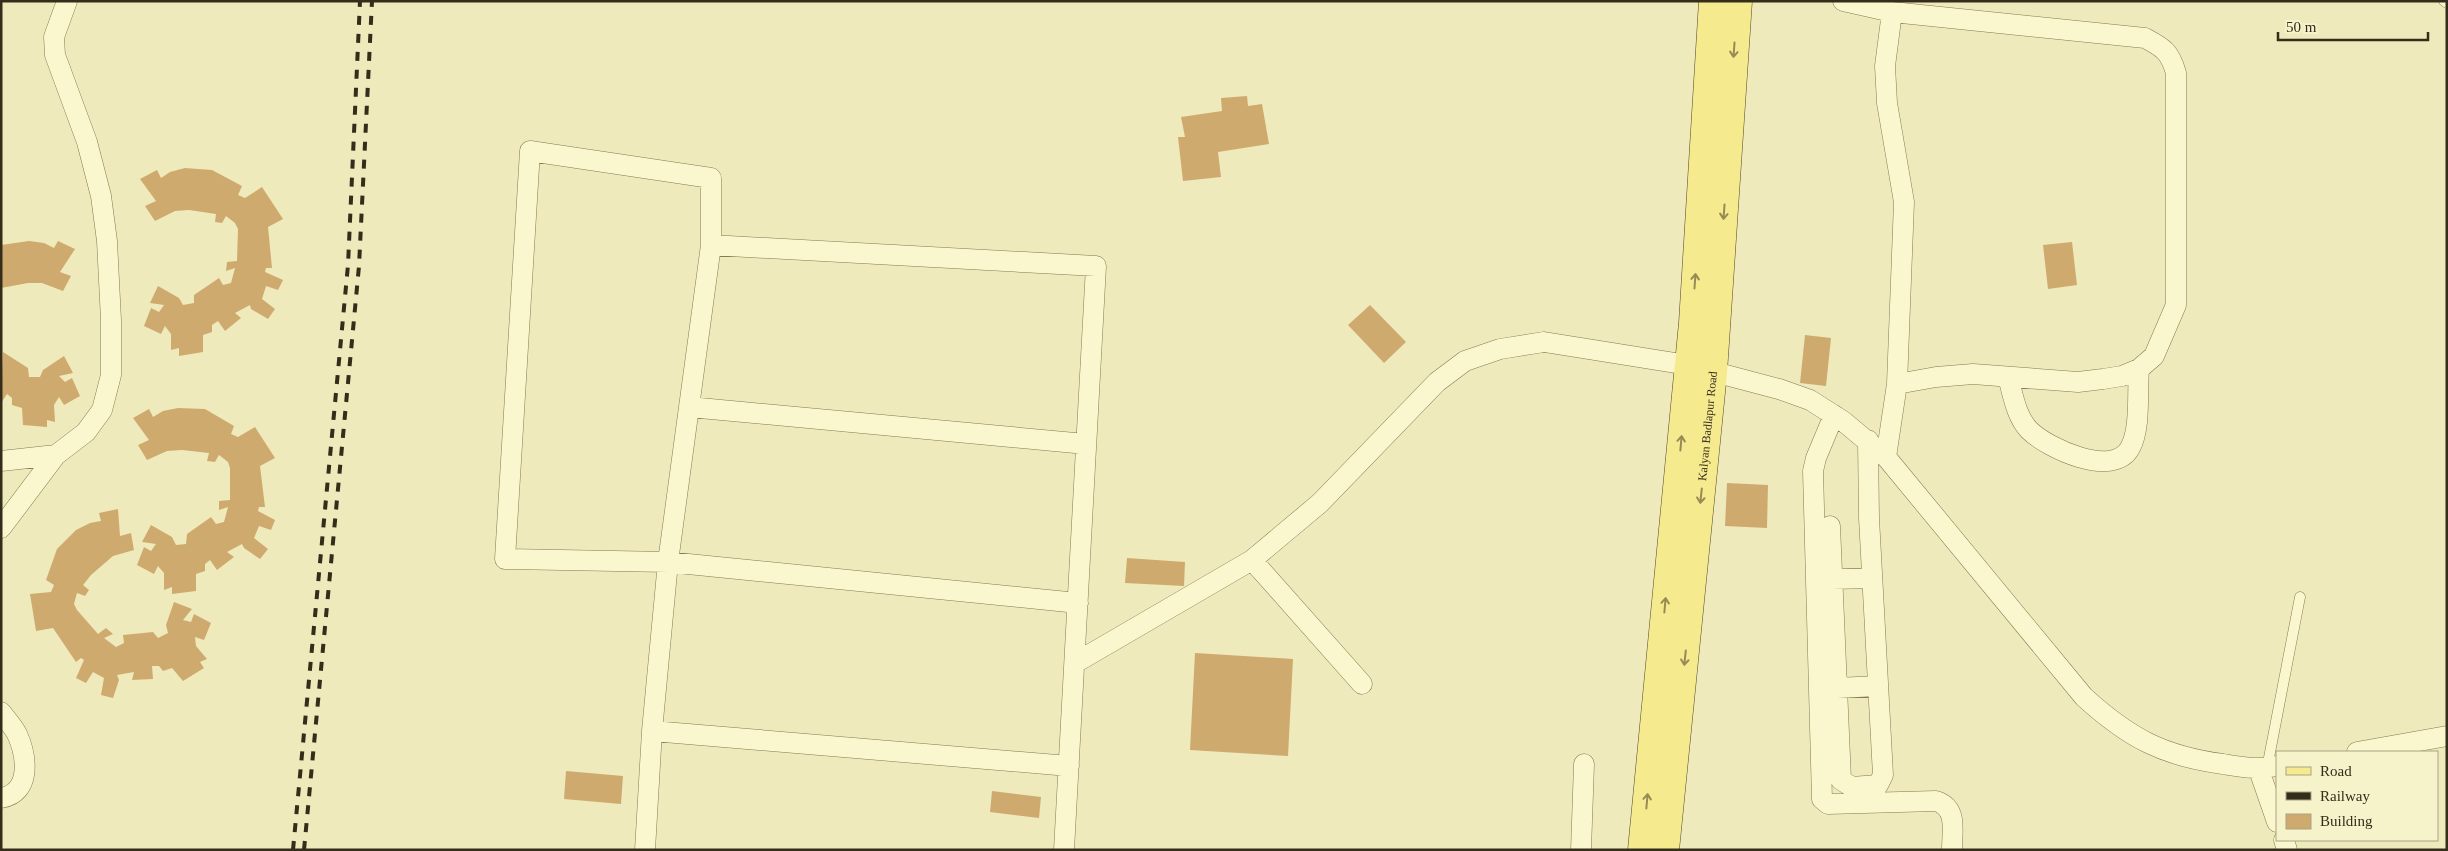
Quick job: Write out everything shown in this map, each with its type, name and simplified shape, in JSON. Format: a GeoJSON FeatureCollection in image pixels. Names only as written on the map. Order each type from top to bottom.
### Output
{"type":"FeatureCollection","features":[{"type":"Feature","properties":{"kind":"main road","name":"Kalyan Badlapur Road"},"geometry":{"type":"LineString","coordinates":[[1665,850],[1701,369],[1693,323],[1713,1]]}},
{"type":"Feature","properties":{"kind":"main road","name":"Kalyan Badlapur Road"},"geometry":{"type":"LineString","coordinates":[[1642,850],[1701,369],[1738,1]]}},
{"type":"Feature","properties":{"kind":"street"},"geometry":{"type":"LineString","coordinates":[[1,528],[56,456],[86,432],[102,410],[111,375],[111,310],[101,196],[87,142],[54,55],[54,37],[67,1]]}},
{"type":"Feature","properties":{"kind":"street"},"geometry":{"type":"LineString","coordinates":[[1843,1],[1892,12],[2145,38],[2161,46],[2171,57],[2176,73],[2176,305],[2154,356],[2139,369],[2122,376],[2078,382],[1956,375],[1897,384]]}},
{"type":"Feature","properties":{"kind":"street"},"geometry":{"type":"LineString","coordinates":[[1886,457],[1897,384],[1904,202],[1887,103],[1885,66],[1892,12]]}},
{"type":"Feature","properties":{"kind":"street"},"geometry":{"type":"LineString","coordinates":[[646,850],[652,731],[668,562],[711,245],[711,178],[530,151],[505,559],[668,562],[1078,603]]}},
{"type":"Feature","properties":{"kind":"street"},"geometry":{"type":"LineString","coordinates":[[711,245],[1096,266],[1076,663],[1064,850]]}},
{"type":"Feature","properties":{"kind":"street"},"geometry":{"type":"LineString","coordinates":[[1076,663],[1252,560],[1320,503],[1437,382],[1465,361],[1500,349],[1544,342],[1701,369],[1779,389],[1810,400],[1834,415],[1868,440],[1886,457],[2084,697],[2113,723],[2146,743],[2192,760],[2268,768],[2276,816]]}},
{"type":"Feature","properties":{"kind":"street"},"geometry":{"type":"LineString","coordinates":[[2008,377],[2019,414],[2028,429],[2044,442],[2097,462],[2113,461],[2123,457],[2130,449],[2135,437],[2139,369]]}},
{"type":"Feature","properties":{"kind":"street"},"geometry":{"type":"LineString","coordinates":[[689,407],[1086,444]]}},
{"type":"Feature","properties":{"kind":"street"},"geometry":{"type":"LineString","coordinates":[[1834,415],[1816,458],[1813,471],[1822,799],[1828,804],[1936,801],[1946,805],[1952,817],[1952,850]]}},
{"type":"Feature","properties":{"kind":"street"},"geometry":{"type":"LineString","coordinates":[[1830,526],[1841,780],[1852,787],[1878,785],[1883,775],[1869,518],[1868,440]]}},
{"type":"Feature","properties":{"kind":"street"},"geometry":{"type":"LineString","coordinates":[[1,461],[56,456]]}},
{"type":"Feature","properties":{"kind":"street"},"geometry":{"type":"LineString","coordinates":[[1252,560],[1362,684]]}},
{"type":"Feature","properties":{"kind":"street"},"geometry":{"type":"LineString","coordinates":[[1832,578],[1872,578]]}},
{"type":"Feature","properties":{"kind":"street"},"geometry":{"type":"LineString","coordinates":[[1837,688],[1878,686]]}},
{"type":"Feature","properties":{"kind":"street"},"geometry":{"type":"LineString","coordinates":[[1,712],[16,733],[23,755],[25,780],[16,793],[1,798]]}},
{"type":"Feature","properties":{"kind":"street"},"geometry":{"type":"LineString","coordinates":[[652,731],[1070,766]]}},
{"type":"Feature","properties":{"kind":"street"},"geometry":{"type":"LineString","coordinates":[[2363,751],[2447,736]]}},
{"type":"Feature","properties":{"kind":"street"},"geometry":{"type":"LineString","coordinates":[[1581,850],[1584,764]]}},
{"type":"Feature","properties":{"kind":"lane"},"geometry":{"type":"LineString","coordinates":[[2268,768],[2300,597]]}},
{"type":"Feature","properties":{"kind":"building"},"geometry":{"type":"Polygon","coordinates":[[[1247,96],[1248,106],[1262,104],[1269,144],[1218,152],[1221,177],[1183,181],[1178,137],[1185,137],[1181,117],[1222,111],[1221,98],[1247,96]]]}},
{"type":"Feature","properties":{"kind":"building"},"geometry":{"type":"Polygon","coordinates":[[[185,168],[212,170],[242,186],[238,195],[245,198],[262,187],[283,219],[268,227],[272,268],[266,268],[265,272],[283,280],[278,290],[266,286],[262,299],[275,309],[268,319],[251,309],[250,305],[235,313],[241,318],[225,331],[218,321],[212,325],[212,332],[203,335],[203,352],[179,356],[179,348],[171,350],[171,334],[165,326],[161,334],[144,326],[151,308],[159,312],[164,305],[150,303],[158,286],[179,298],[183,305],[194,303],[194,295],[219,278],[223,285],[231,283],[235,268],[226,271],[227,262],[237,261],[238,229],[235,223],[226,216],[222,223],[215,222],[216,214],[189,210],[175,211],[155,221],[145,206],[156,201],[140,179],[157,170],[161,178],[170,172],[185,168]]]}},
{"type":"Feature","properties":{"kind":"building"},"geometry":{"type":"Polygon","coordinates":[[[29,241],[44,243],[54,248],[58,241],[75,249],[60,272],[71,276],[63,291],[42,283],[28,283],[1,288],[1,245],[29,241]]]}},
{"type":"Feature","properties":{"kind":"building"},"geometry":{"type":"Polygon","coordinates":[[[2072,242],[2077,285],[2048,289],[2043,245],[2072,242]]]}},
{"type":"Feature","properties":{"kind":"building"},"geometry":{"type":"Polygon","coordinates":[[[1370,305],[1406,342],[1384,363],[1348,325],[1370,305]]]}},
{"type":"Feature","properties":{"kind":"building"},"geometry":{"type":"Polygon","coordinates":[[[1805,335],[1831,338],[1826,386],[1800,383],[1805,335]]]}},
{"type":"Feature","properties":{"kind":"building"},"geometry":{"type":"Polygon","coordinates":[[[3,352],[28,368],[29,377],[40,377],[43,370],[64,356],[73,373],[59,376],[65,382],[72,378],[80,396],[64,405],[59,397],[54,405],[55,422],[47,420],[47,427],[23,425],[22,408],[12,405],[12,398],[7,394],[1,403],[3,352]]]}},
{"type":"Feature","properties":{"kind":"building"},"geometry":{"type":"Polygon","coordinates":[[[178,408],[205,409],[234,426],[231,434],[238,437],[255,427],[275,458],[260,466],[265,507],[259,507],[258,511],[275,520],[271,530],[259,526],[254,538],[268,549],[260,559],[244,548],[242,544],[227,552],[234,557],[217,570],[210,560],[205,564],[205,571],[196,574],[196,591],[172,594],[172,587],[164,590],[164,573],[158,566],[154,574],[137,565],[144,547],[151,551],[156,544],[142,542],[151,525],[172,537],[176,545],[186,544],[187,534],[211,517],[216,524],[224,522],[228,507],[219,510],[219,501],[230,500],[230,468],[228,462],[219,455],[215,462],[207,461],[209,453],[182,450],[167,451],[147,460],[138,445],[149,440],[133,418],[149,409],[153,417],[163,411],[178,408]]]}},
{"type":"Feature","properties":{"kind":"building"},"geometry":{"type":"Polygon","coordinates":[[[1727,483],[1768,485],[1767,528],[1725,526],[1727,483]]]}},
{"type":"Feature","properties":{"kind":"building"},"geometry":{"type":"Polygon","coordinates":[[[118,509],[120,536],[131,533],[134,550],[113,556],[91,575],[83,585],[89,590],[85,596],[77,593],[74,604],[77,610],[98,634],[106,628],[113,634],[104,638],[116,647],[124,643],[123,635],[153,632],[158,638],[168,633],[166,625],[174,602],[192,609],[183,620],[191,622],[194,614],[211,623],[204,640],[195,637],[196,646],[207,659],[200,662],[204,668],[183,681],[172,668],[163,671],[159,666],[152,666],[153,679],[132,680],[134,672],[117,675],[119,680],[113,698],[101,695],[104,678],[93,672],[86,683],[76,678],[84,660],[81,658],[76,662],[53,628],[36,631],[30,594],[51,592],[54,585],[46,580],[57,549],[76,530],[90,523],[101,521],[99,513],[118,509]]]}},
{"type":"Feature","properties":{"kind":"building"},"geometry":{"type":"Polygon","coordinates":[[[1127,558],[1185,562],[1184,586],[1125,583],[1127,558]]]}},
{"type":"Feature","properties":{"kind":"building"},"geometry":{"type":"Polygon","coordinates":[[[1195,653],[1293,659],[1288,756],[1190,750],[1195,653]]]}},
{"type":"Feature","properties":{"kind":"building"},"geometry":{"type":"Polygon","coordinates":[[[566,771],[623,776],[621,804],[564,799],[566,771]]]}},
{"type":"Feature","properties":{"kind":"building"},"geometry":{"type":"Polygon","coordinates":[[[992,791],[1041,797],[1039,818],[990,812],[992,791]]]}},
{"type":"Feature","properties":{"kind":"railway"},"geometry":{"type":"LineString","coordinates":[[293,850],[348,265],[360,1]]}},
{"type":"Feature","properties":{"kind":"railway"},"geometry":{"type":"LineString","coordinates":[[304,850],[359,266],[372,1]]}}]}
